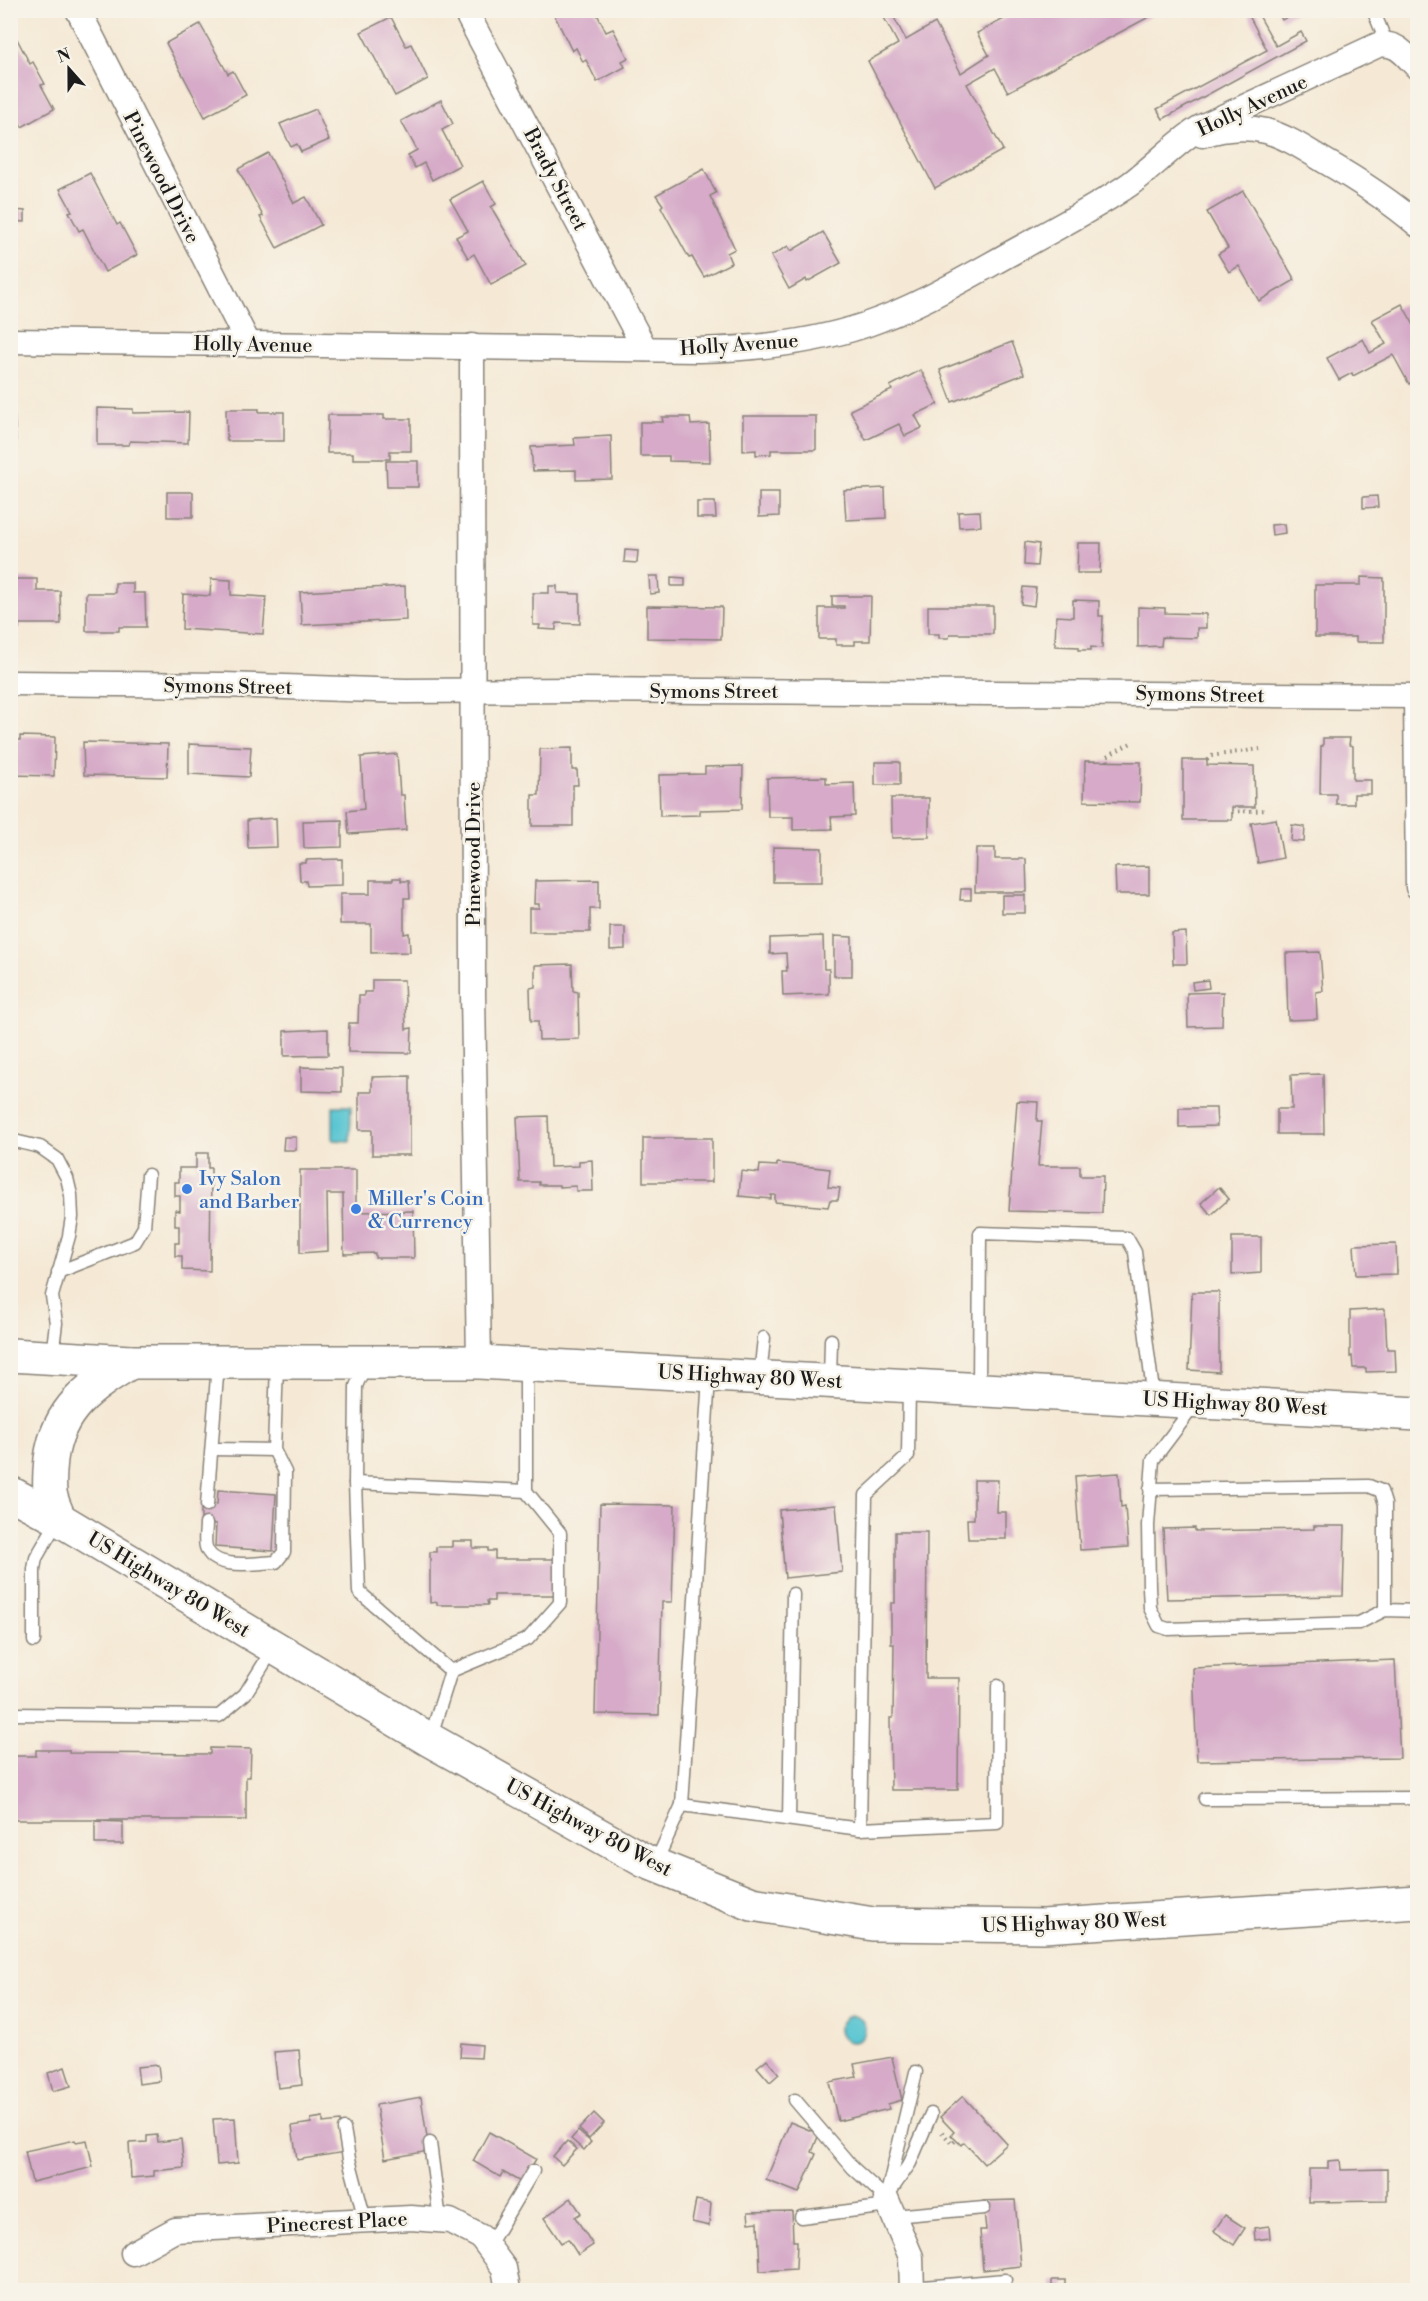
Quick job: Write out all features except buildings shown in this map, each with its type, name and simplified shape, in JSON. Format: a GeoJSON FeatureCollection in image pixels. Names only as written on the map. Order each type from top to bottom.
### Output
{"type":"FeatureCollection","features":[{"type":"Feature","properties":{"kind":"main road","name":"US Highway 80 West"},"geometry":{"type":"LineString","coordinates":[[10,1356],[131,1362],[479,1362],[1418,1414]]}},
{"type":"Feature","properties":{"kind":"main road"},"geometry":{"type":"LineString","coordinates":[[59,1519],[50,1492],[50,1467],[53,1443],[63,1419],[78,1399],[99,1381],[131,1362]]}},
{"type":"Feature","properties":{"kind":"main road","name":"US Highway 80 West"},"geometry":{"type":"LineString","coordinates":[[10,1493],[59,1519],[430,1740],[655,1864],[752,1904],[873,1924],[1043,1926],[1418,1902]]}},
{"type":"Feature","properties":{"kind":"street","name":"Pinewood Drive"},"geometry":{"type":"LineString","coordinates":[[78,10],[248,343]]}},
{"type":"Feature","properties":{"kind":"street","name":"Brady Street"},"geometry":{"type":"LineString","coordinates":[[465,10],[645,349]]}},
{"type":"Feature","properties":{"kind":"street","name":"Holly Avenue"},"geometry":{"type":"LineString","coordinates":[[10,341],[720,350],[828,336],[866,325],[960,281],[1115,194],[1185,137],[1218,118],[1378,45],[1387,44]]}},
{"type":"Feature","properties":{"kind":"street"},"geometry":{"type":"LineString","coordinates":[[1387,44],[1399,48],[1418,68]]}},
{"type":"Feature","properties":{"kind":"street"},"geometry":{"type":"LineString","coordinates":[[1161,158],[1182,145],[1215,131],[1243,128],[1264,131],[1284,138],[1355,178],[1418,225]]}},
{"type":"Feature","properties":{"kind":"street","name":"Pinewood Drive"},"geometry":{"type":"LineString","coordinates":[[472,346],[473,994],[479,1362]]}},
{"type":"Feature","properties":{"kind":"street","name":"Symons Street"},"geometry":{"type":"LineString","coordinates":[[10,683],[224,685],[405,691],[1417,696]]}},
{"type":"Feature","properties":{"kind":"street"},"geometry":{"type":"LineString","coordinates":[[1417,696],[1418,887]]}},
{"type":"Feature","properties":{"kind":"street"},"geometry":{"type":"LineString","coordinates":[[889,2207],[911,2257],[912,2290]]}},
{"type":"Feature","properties":{"kind":"street","name":"Pinecrest Place"},"geometry":{"type":"LineString","coordinates":[[133,2253],[175,2230],[411,2218],[440,2220],[450,2221],[481,2237],[504,2268],[508,2290]]}},
{"type":"Feature","properties":{"kind":"lane"},"geometry":{"type":"LineString","coordinates":[[1373,10],[1387,44]]}},
{"type":"Feature","properties":{"kind":"lane"},"geometry":{"type":"LineString","coordinates":[[10,1140],[40,1147],[57,1159],[67,1178],[71,1195],[72,1217],[69,1236],[52,1296],[56,1323],[52,1358]]}},
{"type":"Feature","properties":{"kind":"lane"},"geometry":{"type":"LineString","coordinates":[[58,1272],[115,1252],[135,1242],[144,1227],[148,1175]]}},
{"type":"Feature","properties":{"kind":"lane"},"geometry":{"type":"LineString","coordinates":[[979,1389],[980,1233],[1127,1238],[1135,1252],[1154,1399]]}},
{"type":"Feature","properties":{"kind":"lane"},"geometry":{"type":"LineString","coordinates":[[760,1377],[764,1338]]}},
{"type":"Feature","properties":{"kind":"lane"},"geometry":{"type":"LineString","coordinates":[[830,1381],[831,1340]]}},
{"type":"Feature","properties":{"kind":"lane"},"geometry":{"type":"LineString","coordinates":[[207,1504],[218,1362]]}},
{"type":"Feature","properties":{"kind":"lane"},"geometry":{"type":"LineString","coordinates":[[206,1524],[205,1546],[211,1557],[221,1563],[276,1562],[284,1552],[285,1472],[274,1450],[277,1362]]}},
{"type":"Feature","properties":{"kind":"lane"},"geometry":{"type":"LineString","coordinates":[[368,1362],[356,1386],[355,1483],[359,1592],[452,1671]]}},
{"type":"Feature","properties":{"kind":"lane"},"geometry":{"type":"LineString","coordinates":[[430,1740],[452,1671],[528,1639],[560,1603],[560,1533],[526,1491],[526,1364]]}},
{"type":"Feature","properties":{"kind":"lane"},"geometry":{"type":"LineString","coordinates":[[655,1864],[682,1805],[710,1374]]}},
{"type":"Feature","properties":{"kind":"lane"},"geometry":{"type":"LineString","coordinates":[[860,1829],[866,1495],[909,1456],[909,1385]]}},
{"type":"Feature","properties":{"kind":"lane"},"geometry":{"type":"LineString","coordinates":[[1197,1401],[1153,1460],[1148,1525],[1149,1587],[1150,1608],[1159,1626],[1168,1629],[1359,1623],[1385,1610],[1418,1611]]}},
{"type":"Feature","properties":{"kind":"lane"},"geometry":{"type":"LineString","coordinates":[[212,1449],[274,1450]]}},
{"type":"Feature","properties":{"kind":"lane"},"geometry":{"type":"LineString","coordinates":[[355,1483],[526,1491]]}},
{"type":"Feature","properties":{"kind":"lane"},"geometry":{"type":"LineString","coordinates":[[1150,1489],[1369,1486],[1381,1491],[1385,1504],[1385,1610]]}},
{"type":"Feature","properties":{"kind":"lane"},"geometry":{"type":"LineString","coordinates":[[34,1641],[36,1558],[59,1519]]}},
{"type":"Feature","properties":{"kind":"lane"},"geometry":{"type":"LineString","coordinates":[[789,1820],[793,1594]]}},
{"type":"Feature","properties":{"kind":"lane"},"geometry":{"type":"LineString","coordinates":[[10,1714],[219,1716],[245,1694],[274,1648]]}},
{"type":"Feature","properties":{"kind":"lane"},"geometry":{"type":"LineString","coordinates":[[682,1805],[860,1829],[997,1823],[998,1686]]}},
{"type":"Feature","properties":{"kind":"lane"},"geometry":{"type":"LineString","coordinates":[[1204,1799],[1418,1798]]}},
{"type":"Feature","properties":{"kind":"lane"},"geometry":{"type":"LineString","coordinates":[[889,2207],[916,2072]]}},
{"type":"Feature","properties":{"kind":"lane"},"geometry":{"type":"LineString","coordinates":[[795,2100],[889,2207]]}},
{"type":"Feature","properties":{"kind":"lane"},"geometry":{"type":"LineString","coordinates":[[889,2207],[931,2114]]}},
{"type":"Feature","properties":{"kind":"lane"},"geometry":{"type":"LineString","coordinates":[[344,2129],[349,2159],[365,2220]]}},
{"type":"Feature","properties":{"kind":"lane"},"geometry":{"type":"LineString","coordinates":[[430,2143],[440,2220]]}},
{"type":"Feature","properties":{"kind":"lane"},"geometry":{"type":"LineString","coordinates":[[488,2247],[533,2171]]}},
{"type":"Feature","properties":{"kind":"lane"},"geometry":{"type":"LineString","coordinates":[[801,2217],[889,2207],[984,2208]]}},
{"type":"Feature","properties":{"kind":"lane"},"geometry":{"type":"LineString","coordinates":[[912,2290],[1005,2280]]}},
{"type":"Feature","properties":{"kind":"path"},"geometry":{"type":"LineString","coordinates":[[1108,761],[1107,756],[1131,743]]}},
{"type":"Feature","properties":{"kind":"path"},"geometry":{"type":"LineString","coordinates":[[1207,760],[1211,756],[1260,749]]}},
{"type":"Feature","properties":{"kind":"path"},"geometry":{"type":"LineString","coordinates":[[1232,812],[1267,810]]}},
{"type":"Feature","properties":{"kind":"water"},"geometry":{"type":"Polygon","coordinates":[[[333,1106],[351,1106],[350,1141],[333,1140],[333,1106]]]}},
{"type":"Feature","properties":{"kind":"water"},"geometry":{"type":"Polygon","coordinates":[[[852,2016],[861,2020],[865,2029],[861,2038],[852,2042],[843,2038],[839,2029],[843,2020],[852,2016]]]}},
{"type":"Feature","properties":{"kind":"place","name":"Ivy Salon and Barber"},"geometry":{"type":"Point","coordinates":[187,1189]}},
{"type":"Feature","properties":{"kind":"place","name":"Miller's Coin & Currency"},"geometry":{"type":"Point","coordinates":[356,1209]}}]}
